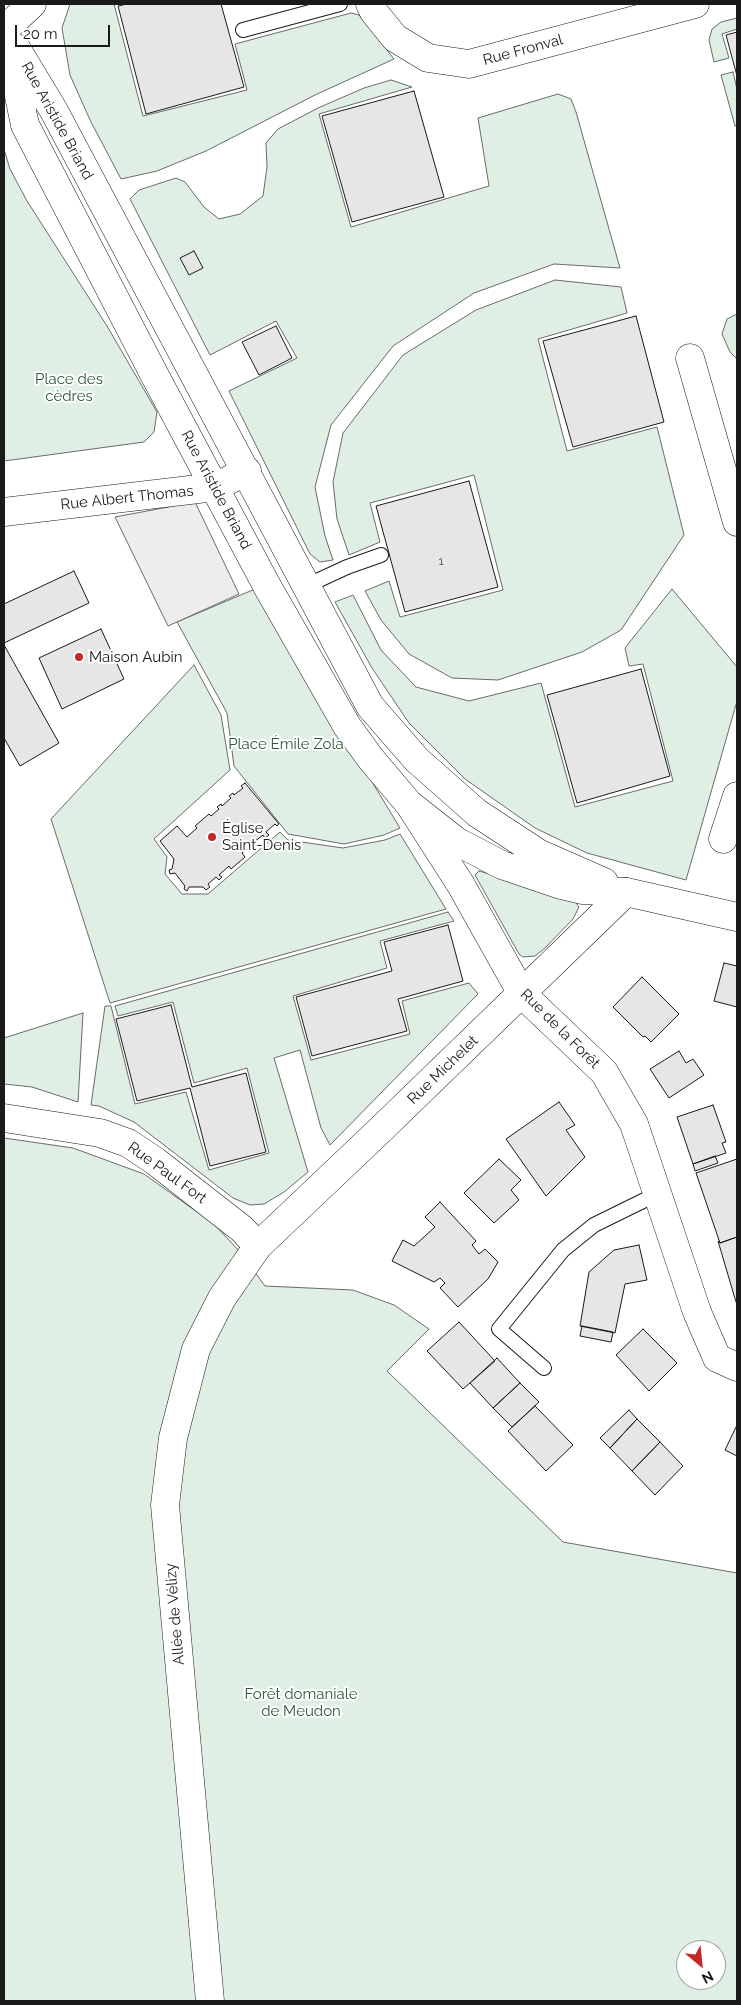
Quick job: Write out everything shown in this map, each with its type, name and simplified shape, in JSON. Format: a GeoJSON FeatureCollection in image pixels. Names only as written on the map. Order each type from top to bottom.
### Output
{"type":"FeatureCollection","features":[{"type":"Feature","properties":{"kind":"street"},"geometry":{"type":"LineString","coordinates":[[4,29],[32,4]]}},
{"type":"Feature","properties":{"kind":"street","name":"Rue Fronval"},"geometry":{"type":"LineString","coordinates":[[370,4],[374,12],[395,38],[428,58],[469,64],[694,4]]}},
{"type":"Feature","properties":{"kind":"street","name":"Rue Aristide Briand"},"geometry":{"type":"LineString","coordinates":[[4,29],[54,111],[247,471],[370,706],[417,760],[477,813],[538,853],[626,892]]}},
{"type":"Feature","properties":{"kind":"street","name":"Rue Aristide Briand"},"geometry":{"type":"LineString","coordinates":[[4,29],[25,125],[145,356],[310,664],[347,726],[409,804],[456,841],[502,865],[582,890],[626,892],[737,917]]}},
{"type":"Feature","properties":{"kind":"street"},"geometry":{"type":"LineString","coordinates":[[690,358],[737,522]]}},
{"type":"Feature","properties":{"kind":"street","name":"Rue Albert Thomas"},"geometry":{"type":"LineString","coordinates":[[4,512],[146,504],[215,487],[247,471]]}},
{"type":"Feature","properties":{"kind":"street"},"geometry":{"type":"LineString","coordinates":[[723,839],[737,796]]}},
{"type":"Feature","properties":{"kind":"street","name":"Rue de la Forêt"},"geometry":{"type":"LineString","coordinates":[[409,804],[461,885],[522,994],[604,1072],[634,1124],[697,1312],[717,1358],[737,1367]]}},
{"type":"Feature","properties":{"kind":"street","name":"Rue Michelet"},"geometry":{"type":"LineString","coordinates":[[258,1246],[626,892]]}},
{"type":"Feature","properties":{"kind":"street","name":"Rue Paul Fort"},"geometry":{"type":"LineString","coordinates":[[4,1118],[100,1133],[128,1142],[242,1229],[258,1246]]}},
{"type":"Feature","properties":{"kind":"street","name":"Allée de Vélizy"},"geometry":{"type":"LineString","coordinates":[[210,2001],[165,1505],[173,1438],[196,1349],[222,1298],[258,1246]]}},
{"type":"Feature","properties":{"kind":"lane"},"geometry":{"type":"LineString","coordinates":[[243,30],[340,4]]}},
{"type":"Feature","properties":{"kind":"lane"},"geometry":{"type":"LineString","coordinates":[[306,586],[381,555]]}},
{"type":"Feature","properties":{"kind":"lane"},"geometry":{"type":"LineString","coordinates":[[544,1368],[499,1329],[563,1250],[594,1225],[657,1194]]}},
{"type":"Feature","properties":{"kind":"green space"},"geometry":{"type":"Polygon","coordinates":[[[70,4],[114,4],[143,116],[247,90],[235,44],[351,13],[359,15],[394,59],[315,95],[206,151],[157,171],[121,179],[91,122],[70,75],[62,28],[70,4]]]}},
{"type":"Feature","properties":{"kind":"green space"},"geometry":{"type":"Polygon","coordinates":[[[737,18],[737,29],[722,34],[729,58],[714,62],[709,40],[712,29],[721,22],[737,18]]]}},
{"type":"Feature","properties":{"kind":"green space"},"geometry":{"type":"Polygon","coordinates":[[[733,72],[737,89],[737,126],[735,126],[721,75],[733,72]]]}},
{"type":"Feature","properties":{"kind":"green space"},"geometry":{"type":"Polygon","coordinates":[[[391,80],[412,87],[319,114],[351,227],[489,186],[478,118],[558,94],[571,99],[576,112],[620,268],[554,264],[474,293],[393,346],[331,425],[315,487],[325,536],[333,560],[320,562],[310,554],[229,391],[297,358],[276,321],[210,355],[130,199],[139,190],[176,178],[185,182],[204,207],[219,219],[240,214],[263,196],[267,167],[266,143],[278,129],[318,108],[364,88],[391,80]]]}},
{"type":"Feature","properties":{"kind":"green space","name":"Place des cèdres"},"geometry":{"type":"Polygon","coordinates":[[[4,149],[10,169],[27,201],[107,326],[157,412],[154,432],[144,442],[4,461],[4,149]]]}},
{"type":"Feature","properties":{"kind":"green space"},"geometry":{"type":"Polygon","coordinates":[[[555,280],[621,287],[627,313],[538,339],[567,451],[657,427],[684,535],[621,630],[582,652],[498,680],[452,678],[409,654],[381,620],[365,591],[389,581],[400,617],[503,590],[474,475],[370,503],[380,542],[349,555],[337,519],[333,482],[343,433],[403,355],[476,310],[555,280]]]}},
{"type":"Feature","properties":{"kind":"green space"},"geometry":{"type":"Polygon","coordinates":[[[737,314],[737,359],[730,352],[722,334],[727,319],[737,314]]]}},
{"type":"Feature","properties":{"kind":"green space","name":"Place Émile Zola"},"geometry":{"type":"Polygon","coordinates":[[[255,589],[400,828],[384,835],[344,844],[288,834],[234,766],[227,713],[177,622],[255,589]]]}},
{"type":"Feature","properties":{"kind":"green space"},"geometry":{"type":"Polygon","coordinates":[[[672,589],[737,667],[737,701],[686,880],[587,853],[535,828],[465,779],[409,723],[372,668],[335,602],[353,595],[381,650],[416,687],[469,701],[541,683],[575,807],[673,781],[643,664],[629,666],[625,648],[672,589]]]}},
{"type":"Feature","properties":{"kind":"green space"},"geometry":{"type":"Polygon","coordinates":[[[194,665],[221,715],[230,770],[154,839],[167,857],[165,874],[182,894],[208,894],[280,832],[288,840],[343,848],[385,840],[400,834],[446,909],[110,1003],[51,819],[194,665]]]}},
{"type":"Feature","properties":{"kind":"green space"},"geometry":{"type":"Polygon","coordinates":[[[479,871],[572,898],[579,907],[573,919],[545,948],[535,956],[523,957],[519,954],[475,875],[479,871]]]}},
{"type":"Feature","properties":{"kind":"green space"},"geometry":{"type":"Polygon","coordinates":[[[448,912],[454,921],[380,941],[387,968],[293,996],[311,1060],[410,1034],[402,1001],[469,983],[478,994],[330,1145],[321,1128],[300,1050],[274,1058],[308,1172],[284,1192],[264,1204],[250,1205],[233,1198],[134,1122],[99,1106],[91,1105],[105,1006],[111,1006],[135,1104],[186,1092],[209,1170],[269,1153],[247,1068],[194,1083],[173,1002],[118,1016],[115,1006],[448,912]]]}},
{"type":"Feature","properties":{"kind":"green space"},"geometry":{"type":"Polygon","coordinates":[[[83,1013],[78,1102],[32,1087],[4,1084],[4,1038],[83,1013]]]}},
{"type":"Feature","properties":{"kind":"green space","name":"Forêt domaniale de Meudon"},"geometry":{"type":"Polygon","coordinates":[[[4,1138],[73,1148],[144,1174],[214,1224],[241,1253],[265,1286],[353,1290],[394,1305],[429,1329],[387,1371],[563,1542],[737,1573],[737,2001],[4,2001],[4,1138]]]}},
{"type":"Feature","properties":{"kind":"shaded area"},"geometry":{"type":"Polygon","coordinates":[[[195,502],[239,594],[168,626],[115,517],[195,502]]]}},
{"type":"Feature","properties":{"kind":"building"},"geometry":{"type":"Polygon","coordinates":[[[127,4],[221,4],[244,87],[146,114],[118,6],[127,4]]]}},
{"type":"Feature","properties":{"kind":"building"},"geometry":{"type":"Polygon","coordinates":[[[737,32],[737,76],[726,35],[737,32]]]}},
{"type":"Feature","properties":{"kind":"building"},"geometry":{"type":"Polygon","coordinates":[[[414,91],[444,197],[352,222],[322,116],[414,91]]]}},
{"type":"Feature","properties":{"kind":"building"},"geometry":{"type":"Polygon","coordinates":[[[194,251],[203,268],[189,275],[180,258],[194,251]]]}},
{"type":"Feature","properties":{"kind":"building"},"geometry":{"type":"Polygon","coordinates":[[[636,316],[664,422],[573,447],[543,341],[636,316]]]}},
{"type":"Feature","properties":{"kind":"building"},"geometry":{"type":"Polygon","coordinates":[[[276,326],[292,358],[259,375],[242,342],[276,326]]]}},
{"type":"Feature","properties":{"kind":"building"},"geometry":{"type":"Polygon","coordinates":[[[469,481],[498,587],[405,612],[376,506],[469,481]]]}},
{"type":"Feature","properties":{"kind":"building"},"geometry":{"type":"Polygon","coordinates":[[[74,571],[89,603],[4,643],[4,604],[74,571]]]}},
{"type":"Feature","properties":{"kind":"building"},"geometry":{"type":"Polygon","coordinates":[[[101,629],[124,679],[62,709],[39,658],[101,629]]]}},
{"type":"Feature","properties":{"kind":"building"},"geometry":{"type":"Polygon","coordinates":[[[4,645],[59,743],[20,766],[4,738],[4,645]]]}},
{"type":"Feature","properties":{"kind":"building"},"geometry":{"type":"Polygon","coordinates":[[[641,669],[670,776],[577,803],[547,695],[641,669]]]}},
{"type":"Feature","properties":{"kind":"building","name":"Église Saint-Denis"},"geometry":{"type":"Polygon","coordinates":[[[245,783],[279,824],[277,826],[275,824],[266,832],[269,835],[265,838],[263,835],[254,842],[256,845],[253,848],[251,846],[242,853],[245,857],[231,869],[229,866],[219,875],[222,877],[219,880],[216,877],[208,884],[210,887],[206,890],[203,887],[189,887],[187,891],[175,873],[170,874],[169,870],[172,869],[174,859],[160,841],[177,826],[187,837],[197,828],[195,826],[209,814],[211,816],[219,809],[217,807],[221,804],[222,806],[231,798],[229,796],[233,793],[234,795],[243,788],[241,786],[245,783]]]}},
{"type":"Feature","properties":{"kind":"building"},"geometry":{"type":"Polygon","coordinates":[[[448,925],[463,981],[398,999],[407,1031],[312,1056],[296,997],[392,971],[384,942],[448,925]]]}},
{"type":"Feature","properties":{"kind":"building"},"geometry":{"type":"Polygon","coordinates":[[[724,963],[737,966],[737,1007],[714,1001],[724,963]]]}},
{"type":"Feature","properties":{"kind":"building"},"geometry":{"type":"Polygon","coordinates":[[[642,977],[679,1014],[651,1042],[645,1036],[643,1037],[613,1007],[642,977]]]}},
{"type":"Feature","properties":{"kind":"building"},"geometry":{"type":"Polygon","coordinates":[[[171,1005],[192,1087],[246,1073],[266,1152],[210,1166],[190,1088],[137,1101],[116,1019],[171,1005]]]}},
{"type":"Feature","properties":{"kind":"building"},"geometry":{"type":"Polygon","coordinates":[[[679,1051],[686,1063],[693,1059],[704,1075],[669,1098],[650,1069],[679,1051]]]}},
{"type":"Feature","properties":{"kind":"building"},"geometry":{"type":"Polygon","coordinates":[[[559,1102],[575,1125],[566,1130],[585,1157],[546,1196],[506,1139],[559,1102]]]}},
{"type":"Feature","properties":{"kind":"building"},"geometry":{"type":"Polygon","coordinates":[[[713,1105],[726,1142],[722,1143],[726,1153],[693,1164],[677,1117],[713,1105]]]}},
{"type":"Feature","properties":{"kind":"building"},"geometry":{"type":"Polygon","coordinates":[[[715,1156],[718,1163],[695,1171],[693,1164],[715,1156]]]}},
{"type":"Feature","properties":{"kind":"building"},"geometry":{"type":"Polygon","coordinates":[[[499,1159],[521,1180],[511,1190],[519,1200],[494,1223],[464,1193],[499,1159]]]}},
{"type":"Feature","properties":{"kind":"building"},"geometry":{"type":"Polygon","coordinates":[[[737,1159],[737,1237],[720,1243],[696,1173],[737,1159]]]}},
{"type":"Feature","properties":{"kind":"building"},"geometry":{"type":"Polygon","coordinates":[[[440,1202],[476,1241],[472,1245],[479,1254],[485,1249],[498,1262],[488,1279],[458,1307],[440,1288],[445,1283],[440,1278],[434,1282],[392,1261],[403,1240],[414,1246],[435,1227],[425,1217],[440,1202]]]}},
{"type":"Feature","properties":{"kind":"building"},"geometry":{"type":"Polygon","coordinates":[[[737,1237],[736,1302],[718,1241],[720,1243],[737,1237]]]}},
{"type":"Feature","properties":{"kind":"building"},"geometry":{"type":"Polygon","coordinates":[[[639,1245],[647,1280],[625,1284],[615,1333],[580,1326],[589,1272],[614,1250],[639,1245]]]}},
{"type":"Feature","properties":{"kind":"building"},"geometry":{"type":"Polygon","coordinates":[[[459,1322],[495,1361],[463,1389],[427,1351],[459,1322]]]}},
{"type":"Feature","properties":{"kind":"building"},"geometry":{"type":"Polygon","coordinates":[[[582,1326],[613,1332],[611,1342],[580,1336],[582,1326]]]}},
{"type":"Feature","properties":{"kind":"building"},"geometry":{"type":"Polygon","coordinates":[[[643,1329],[677,1363],[649,1391],[616,1355],[643,1329]]]}},
{"type":"Feature","properties":{"kind":"building"},"geometry":{"type":"Polygon","coordinates":[[[497,1358],[520,1383],[493,1408],[470,1383],[497,1358]]]}},
{"type":"Feature","properties":{"kind":"building"},"geometry":{"type":"Polygon","coordinates":[[[520,1383],[539,1402],[512,1427],[493,1408],[520,1383]]]}},
{"type":"Feature","properties":{"kind":"building"},"geometry":{"type":"Polygon","coordinates":[[[535,1406],[573,1445],[546,1471],[508,1431],[535,1406]]]}},
{"type":"Feature","properties":{"kind":"building"},"geometry":{"type":"Polygon","coordinates":[[[629,1410],[637,1419],[610,1448],[600,1438],[629,1410]]]}},
{"type":"Feature","properties":{"kind":"building"},"geometry":{"type":"Polygon","coordinates":[[[637,1419],[660,1442],[632,1471],[610,1448],[637,1419]]]}},
{"type":"Feature","properties":{"kind":"building"},"geometry":{"type":"Polygon","coordinates":[[[737,1425],[737,1456],[725,1450],[737,1425]]]}},
{"type":"Feature","properties":{"kind":"building"},"geometry":{"type":"Polygon","coordinates":[[[660,1442],[683,1466],[655,1495],[632,1471],[660,1442]]]}},
{"type":"Feature","properties":{"kind":"place","name":"Maison Aubin"},"geometry":{"type":"Point","coordinates":[79,657]}},
{"type":"Feature","properties":{"kind":"place","name":"Église Saint-Denis"},"geometry":{"type":"Point","coordinates":[212,837]}}]}
